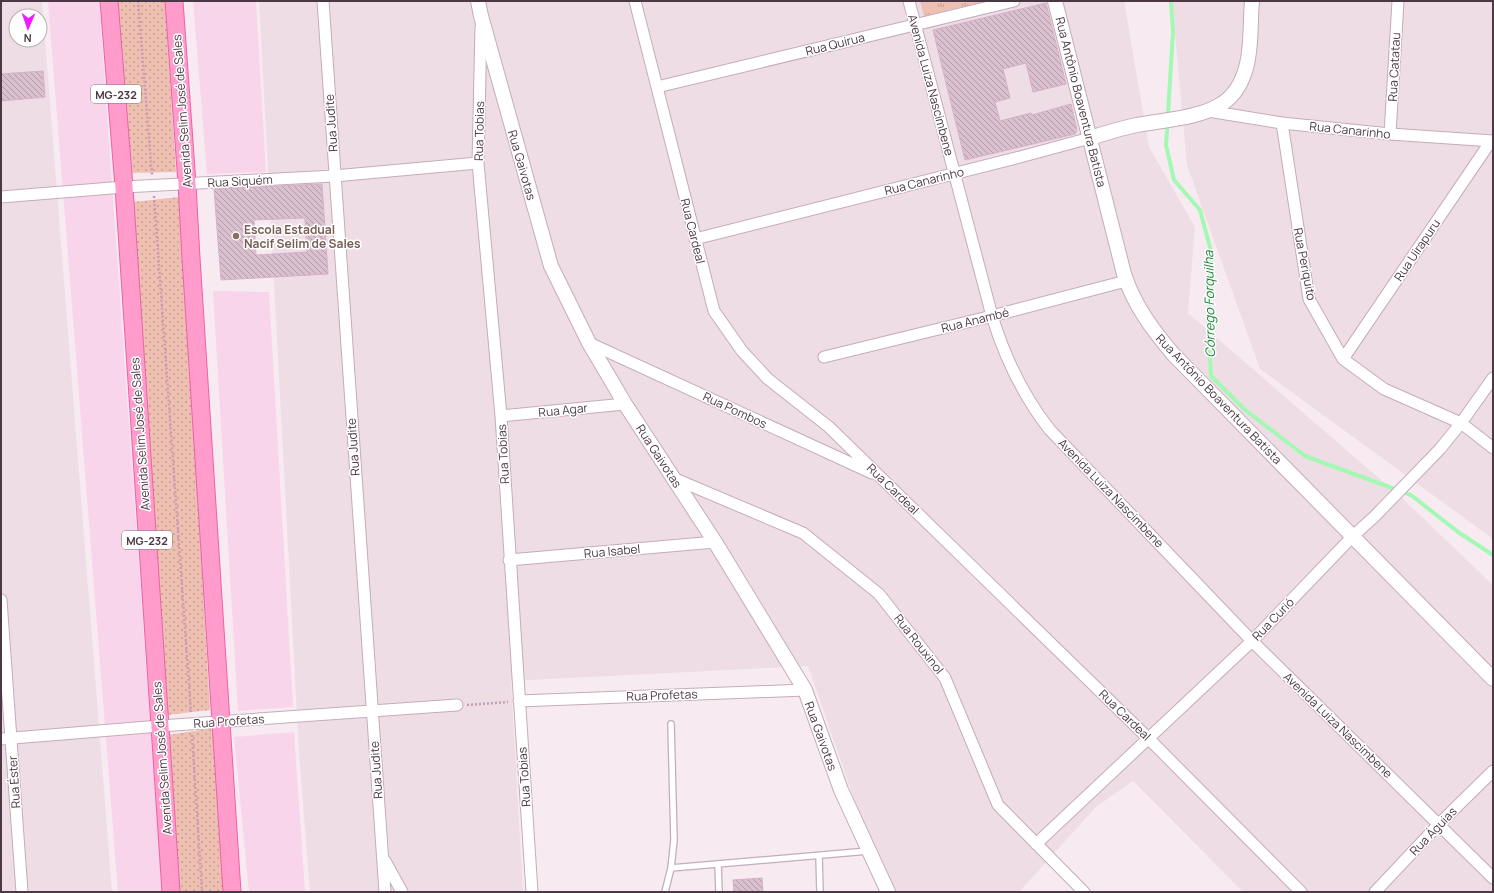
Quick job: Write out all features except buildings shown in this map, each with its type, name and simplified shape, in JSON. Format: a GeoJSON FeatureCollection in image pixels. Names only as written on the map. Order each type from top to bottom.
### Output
{"type":"FeatureCollection","features":[{"type":"Feature","properties":{"kind":"main road","name":"Avenida Selim José de Sales"},"geometry":{"type":"LineString","coordinates":[[109,1],[124,187],[171,892]]}},
{"type":"Feature","properties":{"kind":"main road","name":"Avenida Selim José de Sales"},"geometry":{"type":"LineString","coordinates":[[174,1],[188,184],[191,266],[232,892]]}},
{"type":"Feature","properties":{"kind":"street","name":"Rua Judite"},"geometry":{"type":"LineString","coordinates":[[323,1],[385,892]]}},
{"type":"Feature","properties":{"kind":"street","name":"Rua Gaivotas"},"geometry":{"type":"LineString","coordinates":[[478,1],[551,266],[589,343],[625,404],[715,542],[805,690],[841,790],[888,892]]}},
{"type":"Feature","properties":{"kind":"street","name":"Rua Cardeal"},"geometry":{"type":"LineString","coordinates":[[635,1],[714,311],[742,351],[768,379],[829,427],[881,477],[1148,738],[1301,892]]}},
{"type":"Feature","properties":{"kind":"street","name":"Avenida Luiza Nascimbene"},"geometry":{"type":"LineString","coordinates":[[909,1],[992,316],[1005,354],[1028,400],[1050,430],[1252,641],[1493,878]]}},
{"type":"Feature","properties":{"kind":"street","name":"Rua Quirua"},"geometry":{"type":"LineString","coordinates":[[657,88],[1014,1]]}},
{"type":"Feature","properties":{"kind":"street","name":"Rua Antônio Boaventura Batista"},"geometry":{"type":"LineString","coordinates":[[1055,1],[1126,281],[1139,309],[1168,348],[1493,679]]}},
{"type":"Feature","properties":{"kind":"street","name":"Rua Canarinho"},"geometry":{"type":"LineString","coordinates":[[695,239],[954,174],[1090,138],[1120,128],[1208,111],[1223,104],[1233,95],[1246,70],[1252,1]]}},
{"type":"Feature","properties":{"kind":"street","name":"Rua Catatau"},"geometry":{"type":"LineString","coordinates":[[1390,134],[1398,1]]}},
{"type":"Feature","properties":{"kind":"street","name":"Rua Tobias"},"geometry":{"type":"LineString","coordinates":[[481,16],[478,163],[501,416],[509,560],[532,892]]}},
{"type":"Feature","properties":{"kind":"street","name":"Rua Canarinho"},"geometry":{"type":"LineString","coordinates":[[1208,111],[1282,123],[1390,134],[1492,141]]}},
{"type":"Feature","properties":{"kind":"street","name":"Rua Periquito"},"geometry":{"type":"LineString","coordinates":[[1282,123],[1309,299],[1343,358],[1384,389],[1461,423],[1493,448]]}},
{"type":"Feature","properties":{"kind":"street","name":"Rua Uirapuru"},"geometry":{"type":"LineString","coordinates":[[1343,358],[1492,141]]}},
{"type":"Feature","properties":{"kind":"street","name":"Rua Siquém"},"geometry":{"type":"LineString","coordinates":[[1,196],[124,187],[334,176],[478,163]]}},
{"type":"Feature","properties":{"kind":"street","name":"Rua Anambé"},"geometry":{"type":"LineString","coordinates":[[824,357],[992,316],[1126,281]]}},
{"type":"Feature","properties":{"kind":"street","name":"Rua Pombos"},"geometry":{"type":"LineString","coordinates":[[589,343],[881,477]]}},
{"type":"Feature","properties":{"kind":"street","name":"Rua Curió"},"geometry":{"type":"LineString","coordinates":[[1036,844],[1252,641],[1352,537],[1375,516],[1440,449],[1461,423],[1493,378]]}},
{"type":"Feature","properties":{"kind":"street","name":"Rua Agar"},"geometry":{"type":"LineString","coordinates":[[501,416],[625,404]]}},
{"type":"Feature","properties":{"kind":"street","name":"Rua Rouxinol"},"geometry":{"type":"LineString","coordinates":[[673,478],[803,533],[879,594],[945,678],[998,805],[1084,892]]}},
{"type":"Feature","properties":{"kind":"street","name":"Rua Isabel"},"geometry":{"type":"LineString","coordinates":[[509,560],[715,542]]}},
{"type":"Feature","properties":{"kind":"street","name":"Rua Éster"},"geometry":{"type":"LineString","coordinates":[[1,600],[6,739],[22,892]]}},
{"type":"Feature","properties":{"kind":"street","name":"Rua Profetas"},"geometry":{"type":"LineString","coordinates":[[519,701],[805,690]]}},
{"type":"Feature","properties":{"kind":"street","name":"Rua Profetas"},"geometry":{"type":"LineString","coordinates":[[6,739],[160,726],[457,705]]}},
{"type":"Feature","properties":{"kind":"street","name":"Rua Águias"},"geometry":{"type":"LineString","coordinates":[[1375,892],[1439,824],[1493,771]]}},
{"type":"Feature","properties":{"kind":"street"},"geometry":{"type":"LineString","coordinates":[[383,857],[402,892]]}},
{"type":"Feature","properties":{"kind":"lane"},"geometry":{"type":"LineString","coordinates":[[665,892],[671,868],[674,840],[671,724]]}},
{"type":"Feature","properties":{"kind":"lane"},"geometry":{"type":"LineString","coordinates":[[671,868],[869,851]]}},
{"type":"Feature","properties":{"kind":"lane"},"geometry":{"type":"LineString","coordinates":[[819,856],[820,892]]}},
{"type":"Feature","properties":{"kind":"lane"},"geometry":{"type":"LineString","coordinates":[[718,864],[719,892]]}},
{"type":"Feature","properties":{"kind":"path"},"geometry":{"type":"LineString","coordinates":[[138,1],[153,186],[202,892]]}},
{"type":"Feature","properties":{"kind":"path"},"geometry":{"type":"LineString","coordinates":[[457,705],[519,701]]}},
{"type":"Feature","properties":{"kind":"shaded area"},"geometry":{"type":"Polygon","coordinates":[[[1,1],[42,1],[43,8],[8,8],[8,48],[46,48],[112,892],[1,892],[1,1]]]}},
{"type":"Feature","properties":{"kind":"shaded area"},"geometry":{"type":"Polygon","coordinates":[[[48,1],[99,1],[162,892],[118,892],[48,1]]]}},
{"type":"Feature","properties":{"kind":"shaded area"},"geometry":{"type":"Polygon","coordinates":[[[193,1],[256,1],[266,172],[207,174],[193,1]]]}},
{"type":"Feature","properties":{"kind":"shaded area"},"geometry":{"type":"Polygon","coordinates":[[[259,1],[1124,1],[1149,147],[1195,227],[1188,313],[1402,498],[1493,585],[1493,892],[1243,892],[1133,781],[1096,807],[1019,892],[886,892],[808,666],[511,681],[523,892],[310,892],[299,753],[259,1]]]}},
{"type":"Feature","properties":{"kind":"shaded area"},"geometry":{"type":"Polygon","coordinates":[[[1172,1],[1493,1],[1493,539],[1260,369],[1187,165],[1172,1]]]}},
{"type":"Feature","properties":{"kind":"shaded area"},"geometry":{"type":"Polygon","coordinates":[[[213,291],[269,292],[293,707],[238,711],[213,291]]]}},
{"type":"Feature","properties":{"kind":"shaded area"},"geometry":{"type":"Polygon","coordinates":[[[294,732],[305,892],[249,892],[234,737],[294,732]]]}},
{"type":"Feature","properties":{"kind":"green space"},"geometry":{"type":"Polygon","coordinates":[[[118,1],[165,1],[176,172],[130,173],[118,1]]]}},
{"type":"Feature","properties":{"kind":"green space"},"geometry":{"type":"Polygon","coordinates":[[[920,1],[987,1],[924,16],[920,1]]]}},
{"type":"Feature","properties":{"kind":"green space"},"geometry":{"type":"Polygon","coordinates":[[[180,197],[210,710],[167,715],[132,202],[180,197]]]}},
{"type":"Feature","properties":{"kind":"green space"},"geometry":{"type":"Polygon","coordinates":[[[214,728],[225,892],[178,892],[168,735],[214,728]]]}},
{"type":"Feature","properties":{"kind":"waterway","name":"Córrego Forquilha"},"geometry":{"type":"LineString","coordinates":[[1171,1],[1173,32],[1166,145],[1174,180],[1200,210],[1212,255],[1208,324],[1211,376],[1244,409],[1305,456],[1411,495],[1458,532],[1493,555]]}},
{"type":"Feature","properties":{"kind":"place","name":"Escola Estadual Nacif Selim de Sales"},"geometry":{"type":"Point","coordinates":[236,236]}}]}
